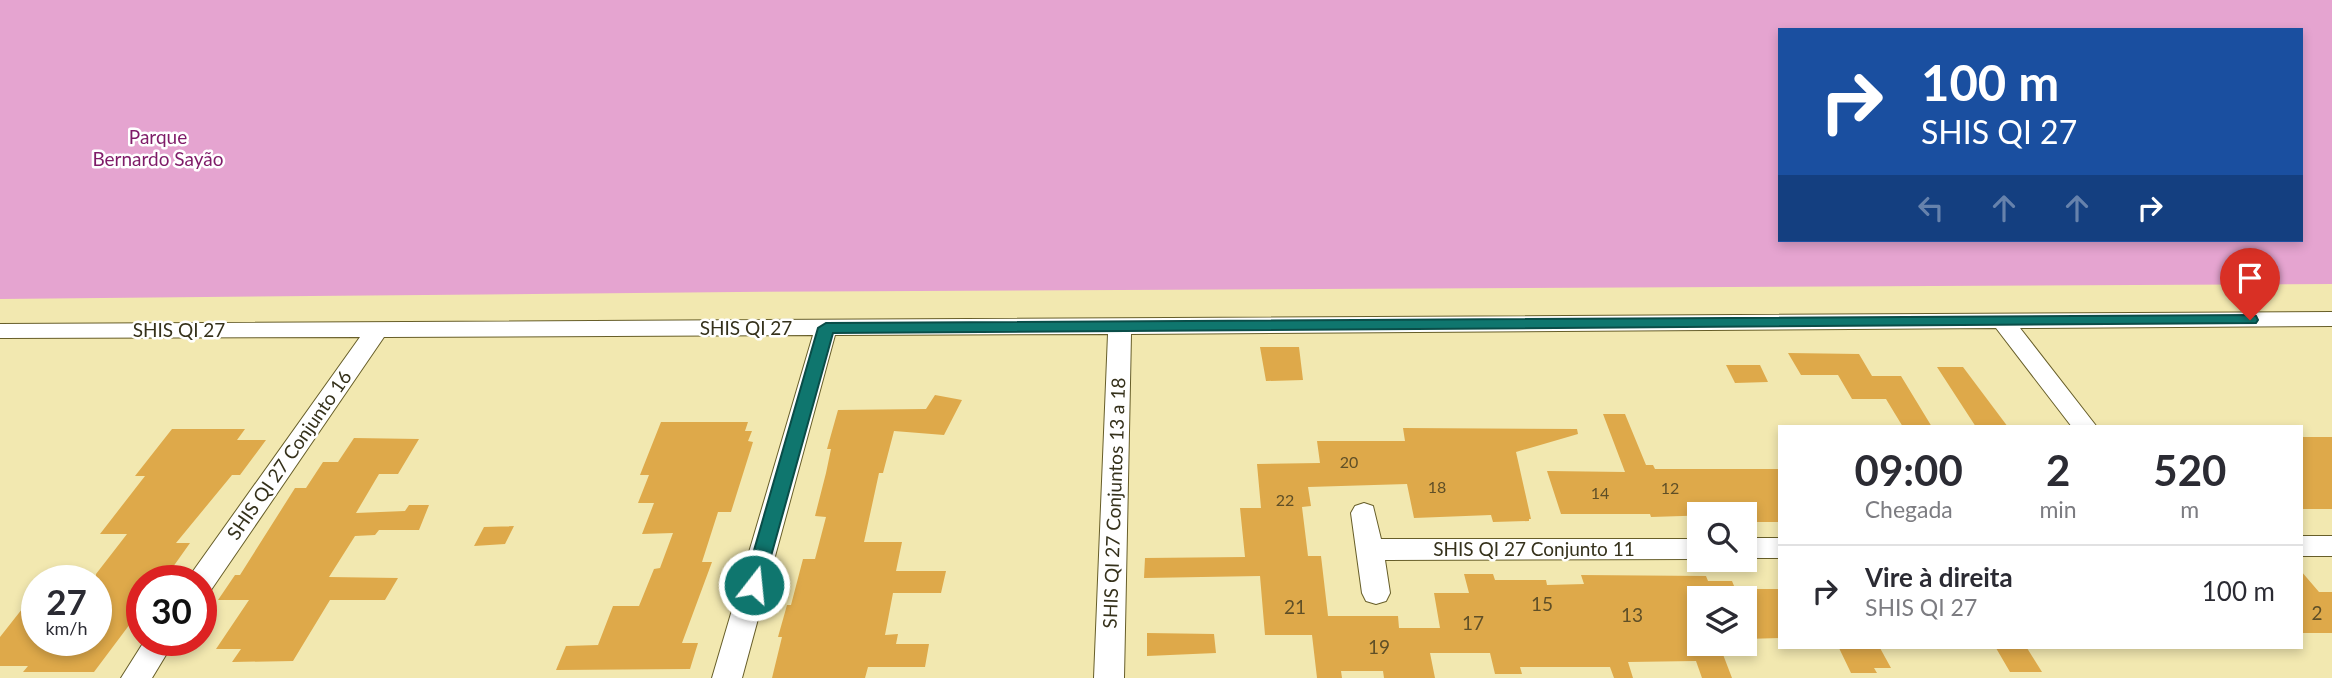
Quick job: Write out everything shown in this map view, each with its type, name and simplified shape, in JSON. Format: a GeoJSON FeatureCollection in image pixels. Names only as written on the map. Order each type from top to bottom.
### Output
{"type":"FeatureCollection","features":[{"type":"Feature","properties":{"kind":"street","name":"SHIS QI 27"},"geometry":{"type":"LineString","coordinates":[[0,331],[2332,319]]}},
{"type":"Feature","properties":{"kind":"street"},"geometry":{"type":"LineString","coordinates":[[2003,322],[2082,425]]}},
{"type":"Feature","properties":{"kind":"street","name":"SHIS QI 27 Conjuntos 13 a 18"},"geometry":{"type":"LineString","coordinates":[[1109,678],[1120,327]]}},
{"type":"Feature","properties":{"kind":"street"},"geometry":{"type":"LineString","coordinates":[[727,678],[826,328]]}},
{"type":"Feature","properties":{"kind":"street","name":"SHIS QI 27 Conjunto 16"},"geometry":{"type":"LineString","coordinates":[[213,565],[377,330]]}},
{"type":"Feature","properties":{"kind":"street"},"geometry":{"type":"LineString","coordinates":[[1364,513],[1377,593]]}},
{"type":"Feature","properties":{"kind":"street"},"geometry":{"type":"LineString","coordinates":[[2303,546],[2332,546]]}},
{"type":"Feature","properties":{"kind":"street"},"geometry":{"type":"LineString","coordinates":[[1757,548],[1778,548]]}},
{"type":"Feature","properties":{"kind":"street","name":"SHIS QI 27 Conjunto 11"},"geometry":{"type":"LineString","coordinates":[[1370,550],[1687,549]]}},
{"type":"Feature","properties":{"kind":"street"},"geometry":{"type":"LineString","coordinates":[[136,678],[150,656]]}},
{"type":"Feature","properties":{"kind":"green space","name":"Parque Bernardo Sayão"},"geometry":{"type":"Polygon","coordinates":[[[0,0],[2332,0],[2332,284],[737,292],[0,299],[0,0]]]}},
{"type":"Feature","properties":{"kind":"building"},"geometry":{"type":"Polygon","coordinates":[[[1260,347],[1299,347],[1303,380],[1266,381],[1260,347]]]}},
{"type":"Feature","properties":{"kind":"building"},"geometry":{"type":"Polygon","coordinates":[[[1788,353],[1859,354],[1872,376],[1901,376],[1931,425],[1902,425],[1886,399],[1852,399],[1838,375],[1801,375],[1788,353]]]}},
{"type":"Feature","properties":{"kind":"building"},"geometry":{"type":"Polygon","coordinates":[[[1726,365],[1760,365],[1768,382],[1735,383],[1726,365]]]}},
{"type":"Feature","properties":{"kind":"building"},"geometry":{"type":"Polygon","coordinates":[[[1937,367],[1963,367],[2006,425],[1975,425],[1937,367]]]}},
{"type":"Feature","properties":{"kind":"building"},"geometry":{"type":"Polygon","coordinates":[[[935,395],[962,400],[944,435],[894,431],[883,473],[879,473],[864,542],[902,542],[896,571],[946,571],[941,593],[893,593],[885,635],[898,634],[896,644],[929,644],[925,667],[868,667],[865,678],[772,678],[782,637],[778,637],[787,605],[791,605],[803,559],[815,559],[826,517],[815,516],[831,449],[827,449],[838,410],[926,409],[935,395]]]}},
{"type":"Feature","properties":{"kind":"building"},"geometry":{"type":"Polygon","coordinates":[[[1603,414],[1625,414],[1646,465],[1653,465],[1655,469],[1778,469],[1778,522],[1757,522],[1757,502],[1687,502],[1687,516],[1561,514],[1547,471],[1625,472],[1603,414]]]}},
{"type":"Feature","properties":{"kind":"building"},"geometry":{"type":"Polygon","coordinates":[[[661,422],[748,422],[745,431],[752,431],[748,441],[753,442],[731,512],[718,512],[702,562],[712,562],[682,643],[698,643],[690,669],[556,670],[566,646],[598,645],[613,606],[639,606],[654,569],[660,568],[673,533],[642,534],[654,503],[638,503],[649,475],[640,475],[661,422]]]}},
{"type":"Feature","properties":{"kind":"building"},"geometry":{"type":"Polygon","coordinates":[[[1403,428],[1577,429],[1578,434],[1516,452],[1531,519],[1529,521],[1493,522],[1491,515],[1414,518],[1407,484],[1308,487],[1311,506],[1302,507],[1308,556],[1321,556],[1328,616],[1398,616],[1399,628],[1440,628],[1434,593],[1469,593],[1464,574],[1493,574],[1495,580],[1546,580],[1547,585],[1584,584],[1581,575],[1706,576],[1708,581],[1732,581],[1734,586],[1687,586],[1687,656],[1724,656],[1732,678],[1702,678],[1696,661],[1628,662],[1633,678],[1614,678],[1610,667],[1520,667],[1522,674],[1495,674],[1490,653],[1430,653],[1435,678],[1384,678],[1383,671],[1341,671],[1342,678],[1317,678],[1312,635],[1265,635],[1260,576],[1144,578],[1145,558],[1245,557],[1240,508],[1261,508],[1257,464],[1320,463],[1317,441],[1405,441],[1403,428]]]}},
{"type":"Feature","properties":{"kind":"building"},"geometry":{"type":"Polygon","coordinates":[[[172,429],[245,429],[237,440],[266,440],[240,475],[232,475],[176,543],[190,543],[174,565],[126,565],[126,629],[112,648],[112,565],[103,565],[127,534],[100,534],[145,476],[135,476],[172,429]]]}},
{"type":"Feature","properties":{"kind":"building"},"geometry":{"type":"Polygon","coordinates":[[[2303,437],[2332,437],[2332,509],[2303,509],[2303,437]]]}},
{"type":"Feature","properties":{"kind":"building"},"geometry":{"type":"Polygon","coordinates":[[[354,438],[419,439],[398,474],[379,474],[356,513],[405,511],[409,505],[429,505],[419,530],[379,530],[375,535],[355,536],[329,577],[398,578],[385,600],[330,600],[293,661],[232,662],[241,649],[217,648],[249,600],[218,600],[235,575],[240,575],[295,488],[306,488],[323,462],[338,462],[354,438]]]}},
{"type":"Feature","properties":{"kind":"building"},"geometry":{"type":"Polygon","coordinates":[[[514,526],[505,544],[474,546],[484,527],[514,526]]]}},
{"type":"Feature","properties":{"kind":"building"},"geometry":{"type":"Polygon","coordinates":[[[2303,573],[2319,592],[2332,592],[2332,633],[2303,633],[2303,573]]]}},
{"type":"Feature","properties":{"kind":"building"},"geometry":{"type":"Polygon","coordinates":[[[1757,589],[1778,589],[1778,638],[1757,639],[1757,589]]]}},
{"type":"Feature","properties":{"kind":"building"},"geometry":{"type":"Polygon","coordinates":[[[21,610],[21,656],[106,656],[94,672],[23,672],[28,666],[0,666],[0,637],[21,610]]]}},
{"type":"Feature","properties":{"kind":"building"},"geometry":{"type":"Polygon","coordinates":[[[1147,633],[1214,634],[1216,653],[1147,656],[1147,633]]]}},
{"type":"Feature","properties":{"kind":"building"},"geometry":{"type":"Polygon","coordinates":[[[1839,649],[1881,649],[1891,668],[1874,668],[1877,673],[1851,673],[1839,649]]]}},
{"type":"Feature","properties":{"kind":"building"},"geometry":{"type":"Polygon","coordinates":[[[1997,649],[2028,649],[2042,672],[2010,672],[1997,649]]]}},
{"type":"Feature","properties":{"kind":"route"},"geometry":{"type":"LineString","coordinates":[[754,585],[826,328],[2250,320]]}}]}
